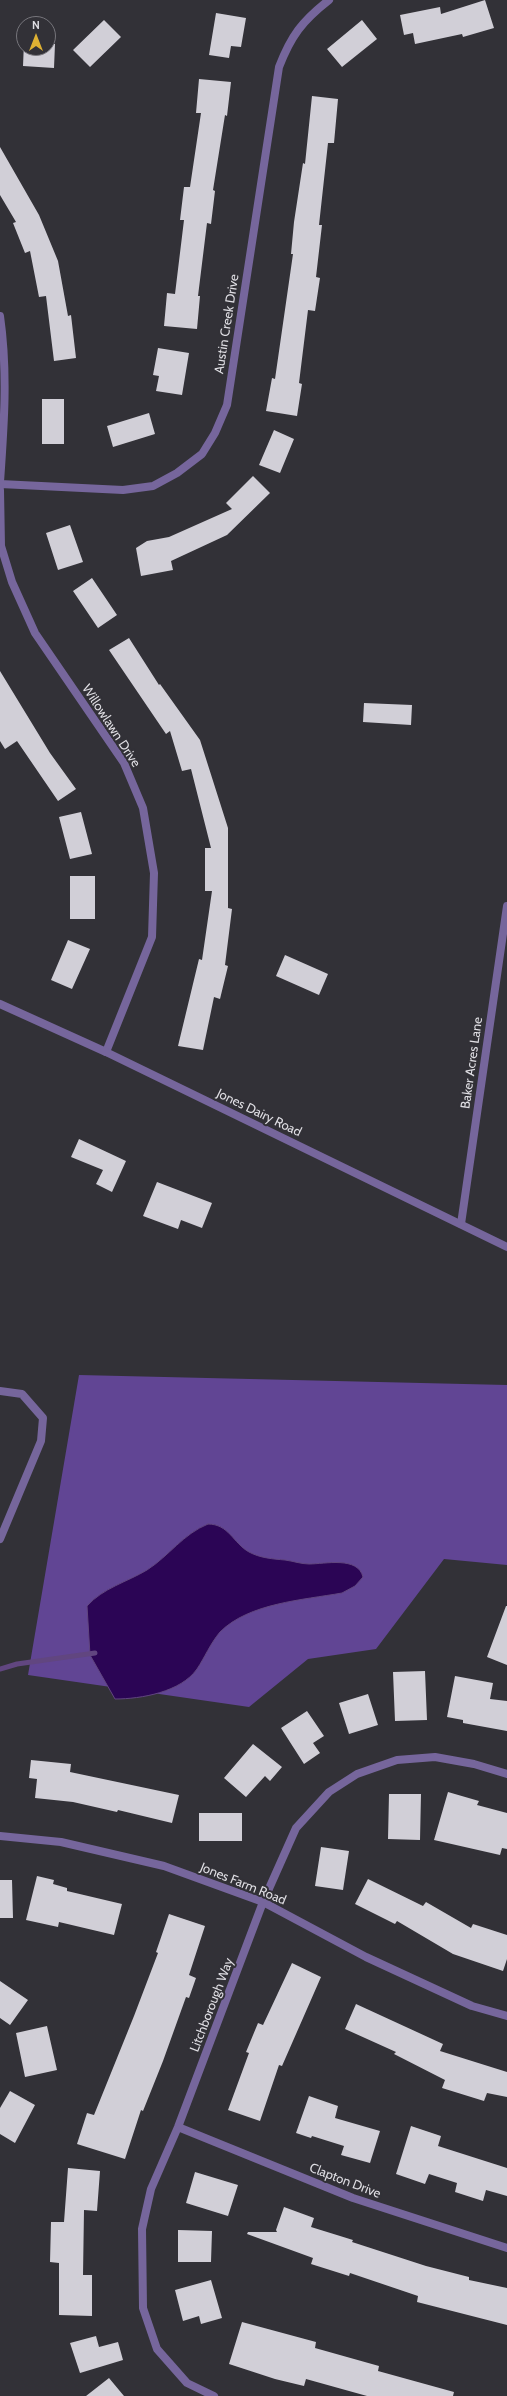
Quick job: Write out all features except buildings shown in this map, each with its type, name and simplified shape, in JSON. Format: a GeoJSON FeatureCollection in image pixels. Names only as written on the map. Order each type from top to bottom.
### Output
{"type":"FeatureCollection","features":[{"type":"Feature","properties":{"kind":"street","name":"Austin Creek Drive"},"geometry":{"type":"LineString","coordinates":[[0,483],[123,490],[153,486],[177,473],[202,454],[215,433],[227,405],[278,67],[290,40],[312,13],[329,0]]}},
{"type":"Feature","properties":{"kind":"street"},"geometry":{"type":"LineString","coordinates":[[0,316],[5,353],[6,412],[0,483]]}},
{"type":"Feature","properties":{"kind":"street","name":"Willowlawn Drive"},"geometry":{"type":"LineString","coordinates":[[0,490],[1,546],[12,582],[36,633],[124,763],[143,808],[154,873],[152,937],[106,1052]]}},
{"type":"Feature","properties":{"kind":"street","name":"Baker Acres Lane"},"geometry":{"type":"LineString","coordinates":[[461,1224],[507,906]]}},
{"type":"Feature","properties":{"kind":"street","name":"Jones Dairy Road"},"geometry":{"type":"LineString","coordinates":[[0,1004],[106,1052],[507,1247]]}},
{"type":"Feature","properties":{"kind":"street"},"geometry":{"type":"LineString","coordinates":[[0,1391],[22,1394],[43,1418],[41,1441],[0,1539]]}},
{"type":"Feature","properties":{"kind":"street","name":"Litchborough Way"},"geometry":{"type":"LineString","coordinates":[[214,2396],[187,2383],[157,2349],[144,2308],[142,2230],[151,2189],[178,2127],[263,1902],[296,1828],[329,1792],[357,1774],[397,1760],[435,1757],[474,1764],[507,1774]]}},
{"type":"Feature","properties":{"kind":"street","name":"Jones Farm Road"},"geometry":{"type":"LineString","coordinates":[[0,1836],[61,1842],[164,1866],[263,1902],[366,1957],[472,2006],[507,2016]]}},
{"type":"Feature","properties":{"kind":"street","name":"Clapton Drive"},"geometry":{"type":"LineString","coordinates":[[178,2127],[353,2198],[507,2248]]}},
{"type":"Feature","properties":{"kind":"shaded area"},"geometry":{"type":"Polygon","coordinates":[[[79,1375],[507,1385],[507,1565],[444,1559],[376,1649],[308,1659],[249,1707],[28,1675],[79,1375]]]}},
{"type":"Feature","properties":{"kind":"shaded area"},"geometry":{"type":"Polygon","coordinates":[[[208,1524],[221,1527],[226,1530],[244,1548],[258,1556],[306,1564],[348,1564],[355,1566],[360,1570],[363,1577],[355,1586],[342,1593],[277,1604],[246,1615],[232,1622],[220,1632],[197,1669],[190,1677],[181,1683],[171,1689],[148,1696],[115,1699],[90,1655],[87,1606],[100,1594],[147,1570],[191,1533],[208,1524]]]}},
{"type":"Feature","properties":{"kind":"waterway"},"geometry":{"type":"LineString","coordinates":[[0,1669],[17,1664],[95,1653]]}}]}
